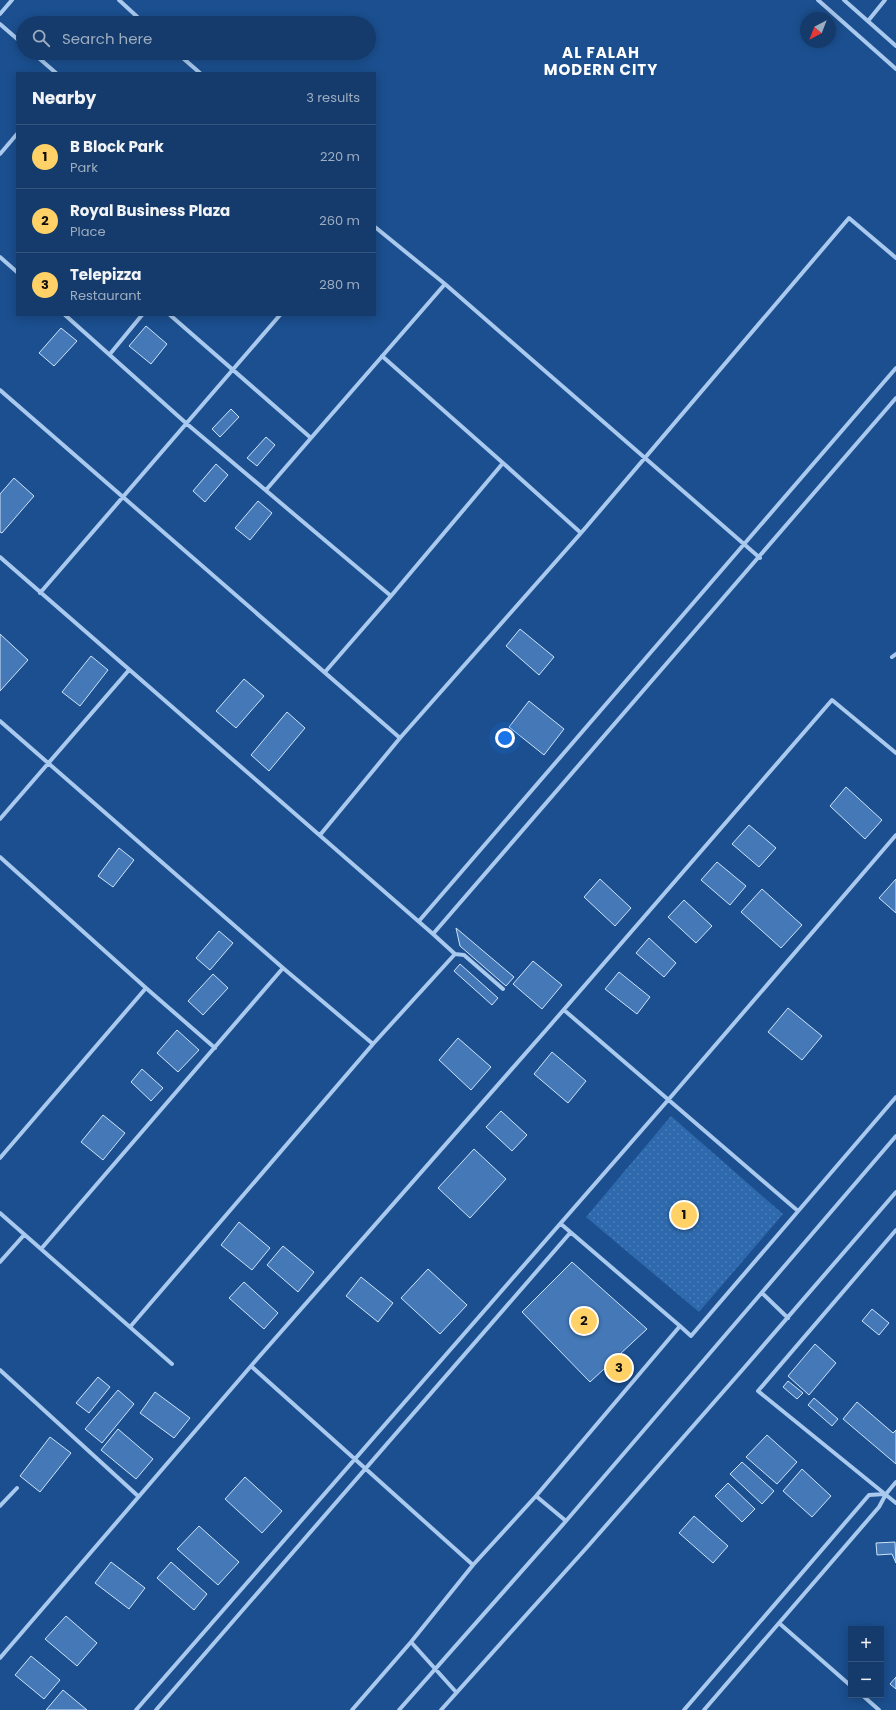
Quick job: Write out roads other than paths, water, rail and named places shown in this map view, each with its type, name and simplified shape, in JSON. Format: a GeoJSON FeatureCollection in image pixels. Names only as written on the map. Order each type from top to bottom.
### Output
{"type":"FeatureCollection","features":[{"type":"Feature","properties":{"kind":"street"},"geometry":{"type":"LineString","coordinates":[[0,14],[12,0]]}},
{"type":"Feature","properties":{"kind":"street"},"geometry":{"type":"LineString","coordinates":[[119,0],[136,16]]}},
{"type":"Feature","properties":{"kind":"street"},"geometry":{"type":"LineString","coordinates":[[818,0],[896,68]]}},
{"type":"Feature","properties":{"kind":"street"},"geometry":{"type":"LineString","coordinates":[[844,0],[896,46]]}},
{"type":"Feature","properties":{"kind":"street"},"geometry":{"type":"LineString","coordinates":[[868,21],[886,0]]}},
{"type":"Feature","properties":{"kind":"street"},"geometry":{"type":"LineString","coordinates":[[0,24],[16,38]]}},
{"type":"Feature","properties":{"kind":"street"},"geometry":{"type":"LineString","coordinates":[[41,60],[55,72]]}},
{"type":"Feature","properties":{"kind":"street"},"geometry":{"type":"LineString","coordinates":[[186,60],[199,72]]}},
{"type":"Feature","properties":{"kind":"street"},"geometry":{"type":"LineString","coordinates":[[0,154],[16,135]]}},
{"type":"Feature","properties":{"kind":"street"},"geometry":{"type":"LineString","coordinates":[[320,835],[400,738],[581,533],[849,218],[896,258]]}},
{"type":"Feature","properties":{"kind":"street"},"geometry":{"type":"LineString","coordinates":[[376,228],[445,284],[760,558]]}},
{"type":"Feature","properties":{"kind":"street"},"geometry":{"type":"LineString","coordinates":[[0,257],[16,271]]}},
{"type":"Feature","properties":{"kind":"street"},"geometry":{"type":"LineString","coordinates":[[266,490],[445,284]]}},
{"type":"Feature","properties":{"kind":"street"},"geometry":{"type":"LineString","coordinates":[[66,316],[186,424],[391,596]]}},
{"type":"Feature","properties":{"kind":"street"},"geometry":{"type":"LineString","coordinates":[[110,354],[141,316]]}},
{"type":"Feature","properties":{"kind":"street"},"geometry":{"type":"LineString","coordinates":[[171,316],[311,438]]}},
{"type":"Feature","properties":{"kind":"street"},"geometry":{"type":"LineString","coordinates":[[40,593],[279,316]]}},
{"type":"Feature","properties":{"kind":"street"},"geometry":{"type":"LineString","coordinates":[[382,356],[581,533]]}},
{"type":"Feature","properties":{"kind":"street"},"geometry":{"type":"LineString","coordinates":[[419,922],[896,368]]}},
{"type":"Feature","properties":{"kind":"street"},"geometry":{"type":"LineString","coordinates":[[0,390],[122,498],[400,738]]}},
{"type":"Feature","properties":{"kind":"street"},"geometry":{"type":"LineString","coordinates":[[433,934],[760,558],[896,398]]}},
{"type":"Feature","properties":{"kind":"street"},"geometry":{"type":"LineString","coordinates":[[325,672],[503,463]]}},
{"type":"Feature","properties":{"kind":"street"},"geometry":{"type":"LineString","coordinates":[[0,557],[455,954],[464,956],[503,989]]}},
{"type":"Feature","properties":{"kind":"street"},"geometry":{"type":"LineString","coordinates":[[0,819],[47,762],[129,670]]}},
{"type":"Feature","properties":{"kind":"street"},"geometry":{"type":"LineString","coordinates":[[0,1658],[138,1496],[564,1010],[832,700],[896,753]]}},
{"type":"Feature","properties":{"kind":"street"},"geometry":{"type":"LineString","coordinates":[[0,721],[283,968],[373,1044]]}},
{"type":"Feature","properties":{"kind":"street"},"geometry":{"type":"LineString","coordinates":[[136,1710],[561,1224],[896,835]]}},
{"type":"Feature","properties":{"kind":"street"},"geometry":{"type":"LineString","coordinates":[[0,857],[215,1048]]}},
{"type":"Feature","properties":{"kind":"street"},"geometry":{"type":"LineString","coordinates":[[130,1327],[373,1044],[455,954]]}},
{"type":"Feature","properties":{"kind":"street"},"geometry":{"type":"LineString","coordinates":[[41,1249],[283,968]]}},
{"type":"Feature","properties":{"kind":"street"},"geometry":{"type":"LineString","coordinates":[[0,1158],[146,988]]}},
{"type":"Feature","properties":{"kind":"street"},"geometry":{"type":"LineString","coordinates":[[564,1010],[798,1211]]}},
{"type":"Feature","properties":{"kind":"street"},"geometry":{"type":"LineString","coordinates":[[561,1224],[691,1336],[896,1097]]}},
{"type":"Feature","properties":{"kind":"street"},"geometry":{"type":"LineString","coordinates":[[399,1710],[566,1522],[896,1136]]}},
{"type":"Feature","properties":{"kind":"street"},"geometry":{"type":"LineString","coordinates":[[441,1710],[589,1545],[896,1192]]}},
{"type":"Feature","properties":{"kind":"street"},"geometry":{"type":"LineString","coordinates":[[0,1213],[172,1364]]}},
{"type":"Feature","properties":{"kind":"street"},"geometry":{"type":"LineString","coordinates":[[896,1230],[758,1390],[896,1503]]}},
{"type":"Feature","properties":{"kind":"street"},"geometry":{"type":"LineString","coordinates":[[156,1710],[570,1233]]}},
{"type":"Feature","properties":{"kind":"street"},"geometry":{"type":"LineString","coordinates":[[0,1262],[24,1235]]}},
{"type":"Feature","properties":{"kind":"street"},"geometry":{"type":"LineString","coordinates":[[762,1293],[788,1318]]}},
{"type":"Feature","properties":{"kind":"street"},"geometry":{"type":"LineString","coordinates":[[352,1710],[411,1642],[473,1565],[536,1496],[680,1326]]}},
{"type":"Feature","properties":{"kind":"street"},"geometry":{"type":"LineString","coordinates":[[251,1366],[473,1565]]}},
{"type":"Feature","properties":{"kind":"street"},"geometry":{"type":"LineString","coordinates":[[0,1370],[138,1496]]}},
{"type":"Feature","properties":{"kind":"street"},"geometry":{"type":"LineString","coordinates":[[704,1710],[879,1507],[886,1494],[896,1482]]}},
{"type":"Feature","properties":{"kind":"street"},"geometry":{"type":"LineString","coordinates":[[0,1506],[17,1488]]}},
{"type":"Feature","properties":{"kind":"street"},"geometry":{"type":"LineString","coordinates":[[684,1710],[869,1496],[886,1494]]}},
{"type":"Feature","properties":{"kind":"street"},"geometry":{"type":"LineString","coordinates":[[536,1496],[566,1522]]}},
{"type":"Feature","properties":{"kind":"street"},"geometry":{"type":"LineString","coordinates":[[779,1623],[848,1683]]}},
{"type":"Feature","properties":{"kind":"street"},"geometry":{"type":"LineString","coordinates":[[411,1642],[456,1692]]}},
{"type":"Feature","properties":{"kind":"street"},"geometry":{"type":"LineString","coordinates":[[865,1698],[879,1710]]}},
{"type":"Feature","properties":{"kind":"place","name":"B Block Park"},"geometry":{"type":"Point","coordinates":[684,1215]}},
{"type":"Feature","properties":{"kind":"place","name":"Royal Business Plaza"},"geometry":{"type":"Point","coordinates":[584,1321]}},
{"type":"Feature","properties":{"kind":"place","name":"Telepizza"},"geometry":{"type":"Point","coordinates":[619,1368]}},
{"type":"Feature","properties":{"kind":"district","name":"AL FALAH MODERN CITY"},"geometry":{"type":"Point","coordinates":[601,62]}}]}
